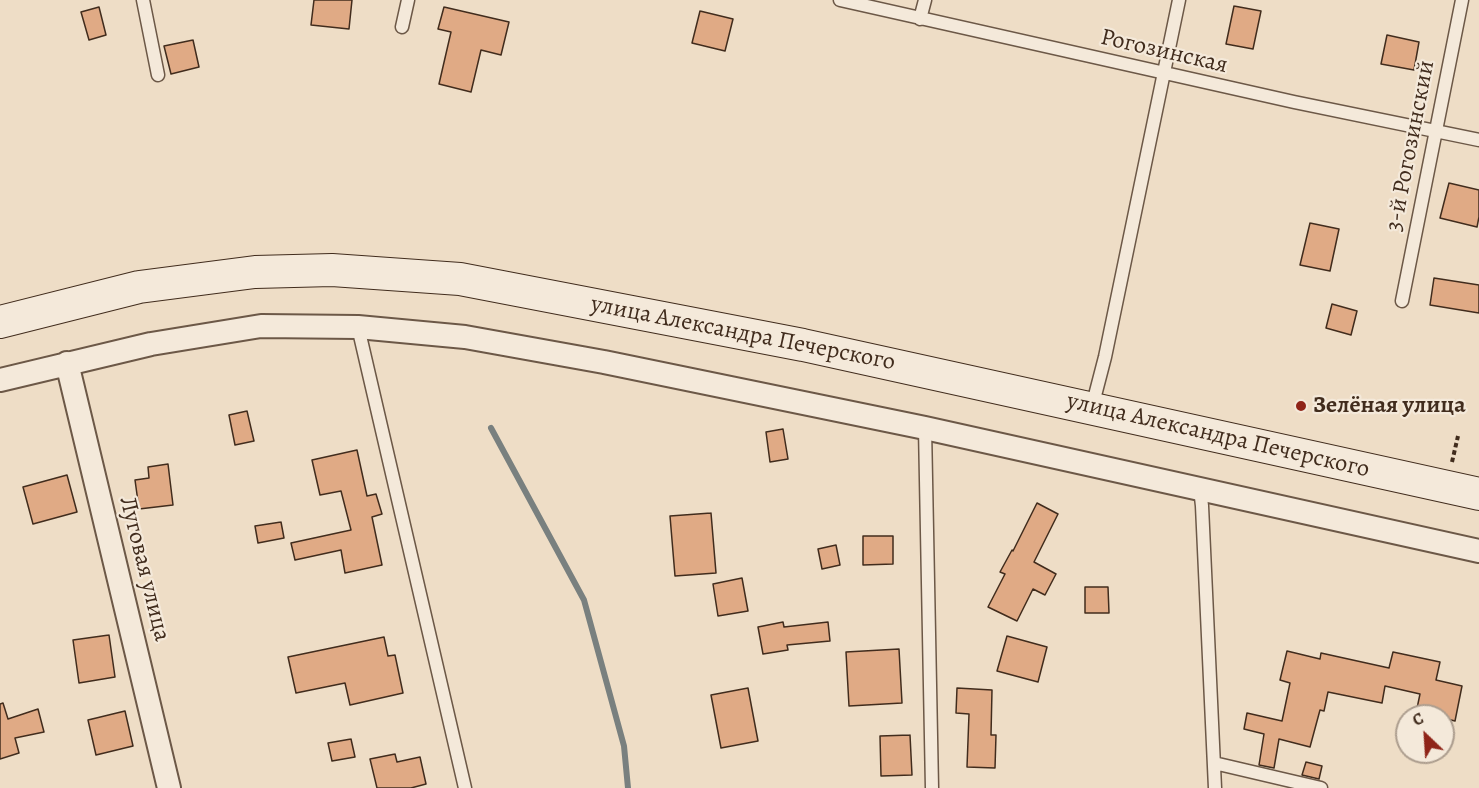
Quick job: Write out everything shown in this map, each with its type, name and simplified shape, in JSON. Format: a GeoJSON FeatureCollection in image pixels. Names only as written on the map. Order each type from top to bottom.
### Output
{"type":"FeatureCollection","features":[{"type":"Feature","properties":{"kind":"main road","name":"улица Александра Печерского"},"geometry":{"type":"LineString","coordinates":[[0,322],[139,287],[255,272],[332,270],[460,279],[803,345],[1479,494]]}},
{"type":"Feature","properties":{"kind":"street"},"geometry":{"type":"LineString","coordinates":[[0,380],[151,344],[261,326],[358,327],[465,337],[604,362],[925,428],[1479,551]]}},
{"type":"Feature","properties":{"kind":"street","name":"Луговая улица"},"geometry":{"type":"LineString","coordinates":[[67,363],[169,788]]}},
{"type":"Feature","properties":{"kind":"lane"},"geometry":{"type":"LineString","coordinates":[[143,0],[158,75]]}},
{"type":"Feature","properties":{"kind":"lane"},"geometry":{"type":"LineString","coordinates":[[402,27],[408,0]]}},
{"type":"Feature","properties":{"kind":"lane","name":"Рогозинская"},"geometry":{"type":"LineString","coordinates":[[840,0],[1164,74],[1479,140]]}},
{"type":"Feature","properties":{"kind":"lane"},"geometry":{"type":"LineString","coordinates":[[920,19],[925,0]]}},
{"type":"Feature","properties":{"kind":"lane"},"geometry":{"type":"LineString","coordinates":[[1092,408],[1105,357],[1179,0]]}},
{"type":"Feature","properties":{"kind":"lane","name":"3-й Рогозинский"},"geometry":{"type":"LineString","coordinates":[[1402,301],[1462,0]]}},
{"type":"Feature","properties":{"kind":"lane"},"geometry":{"type":"LineString","coordinates":[[358,327],[465,788]]}},
{"type":"Feature","properties":{"kind":"lane"},"geometry":{"type":"LineString","coordinates":[[925,428],[932,788]]}},
{"type":"Feature","properties":{"kind":"lane"},"geometry":{"type":"LineString","coordinates":[[1200,488],[1215,788]]}},
{"type":"Feature","properties":{"kind":"lane"},"geometry":{"type":"LineString","coordinates":[[1214,763],[1321,788]]}},
{"type":"Feature","properties":{"kind":"path"},"geometry":{"type":"LineString","coordinates":[[1452,462],[1458,436]]}},
{"type":"Feature","properties":{"kind":"building"},"geometry":{"type":"Polygon","coordinates":[[[314,0],[352,0],[349,29],[311,25],[314,0]]]}},
{"type":"Feature","properties":{"kind":"building"},"geometry":{"type":"Polygon","coordinates":[[[1234,6],[1261,11],[1253,49],[1226,44],[1234,6]]]}},
{"type":"Feature","properties":{"kind":"building"},"geometry":{"type":"Polygon","coordinates":[[[99,7],[106,35],[89,40],[81,12],[99,7]]]}},
{"type":"Feature","properties":{"kind":"building"},"geometry":{"type":"Polygon","coordinates":[[[444,7],[509,22],[501,55],[481,50],[471,92],[439,84],[451,32],[438,29],[444,7]]]}},
{"type":"Feature","properties":{"kind":"building"},"geometry":{"type":"Polygon","coordinates":[[[700,11],[733,19],[725,51],[692,43],[700,11]]]}},
{"type":"Feature","properties":{"kind":"building"},"geometry":{"type":"Polygon","coordinates":[[[1387,35],[1419,42],[1414,70],[1381,64],[1387,35]]]}},
{"type":"Feature","properties":{"kind":"building"},"geometry":{"type":"Polygon","coordinates":[[[193,40],[199,67],[171,74],[164,46],[193,40]]]}},
{"type":"Feature","properties":{"kind":"building"},"geometry":{"type":"Polygon","coordinates":[[[1449,183],[1479,190],[1477,227],[1440,218],[1449,183]]]}},
{"type":"Feature","properties":{"kind":"building"},"geometry":{"type":"Polygon","coordinates":[[[1310,223],[1339,229],[1330,271],[1300,265],[1310,223]]]}},
{"type":"Feature","properties":{"kind":"building"},"geometry":{"type":"Polygon","coordinates":[[[1434,278],[1479,285],[1479,313],[1430,305],[1434,278]]]}},
{"type":"Feature","properties":{"kind":"building"},"geometry":{"type":"Polygon","coordinates":[[[1332,304],[1357,311],[1351,335],[1326,328],[1332,304]]]}},
{"type":"Feature","properties":{"kind":"building"},"geometry":{"type":"Polygon","coordinates":[[[247,411],[254,441],[235,445],[229,415],[247,411]]]}},
{"type":"Feature","properties":{"kind":"building"},"geometry":{"type":"Polygon","coordinates":[[[783,429],[788,459],[770,462],[766,432],[783,429]]]}},
{"type":"Feature","properties":{"kind":"building"},"geometry":{"type":"Polygon","coordinates":[[[357,450],[367,496],[376,494],[382,514],[372,517],[382,565],[345,573],[341,550],[295,560],[291,543],[351,530],[341,491],[320,495],[312,460],[357,450]]]}},
{"type":"Feature","properties":{"kind":"building"},"geometry":{"type":"Polygon","coordinates":[[[168,464],[173,505],[139,509],[135,480],[149,478],[148,467],[168,464]]]}},
{"type":"Feature","properties":{"kind":"building"},"geometry":{"type":"Polygon","coordinates":[[[67,475],[77,512],[33,524],[23,487],[67,475]]]}},
{"type":"Feature","properties":{"kind":"building"},"geometry":{"type":"Polygon","coordinates":[[[1037,503],[1058,514],[1034,562],[1056,574],[1045,595],[1033,589],[1017,621],[988,607],[1005,574],[1000,572],[1037,503]]]}},
{"type":"Feature","properties":{"kind":"building"},"geometry":{"type":"Polygon","coordinates":[[[711,513],[716,573],[675,576],[670,516],[711,513]]]}},
{"type":"Feature","properties":{"kind":"building"},"geometry":{"type":"Polygon","coordinates":[[[281,522],[284,538],[258,543],[255,526],[281,522]]]}},
{"type":"Feature","properties":{"kind":"building"},"geometry":{"type":"Polygon","coordinates":[[[863,536],[893,536],[893,564],[863,565],[863,536]]]}},
{"type":"Feature","properties":{"kind":"building"},"geometry":{"type":"Polygon","coordinates":[[[836,545],[840,565],[822,569],[818,549],[836,545]]]}},
{"type":"Feature","properties":{"kind":"building"},"geometry":{"type":"Polygon","coordinates":[[[742,578],[748,611],[718,616],[713,584],[742,578]]]}},
{"type":"Feature","properties":{"kind":"building"},"geometry":{"type":"Polygon","coordinates":[[[1085,587],[1108,587],[1109,613],[1085,613],[1085,587]]]}},
{"type":"Feature","properties":{"kind":"building"},"geometry":{"type":"Polygon","coordinates":[[[783,622],[784,627],[828,622],[830,641],[787,645],[788,650],[763,654],[758,627],[783,622]]]}},
{"type":"Feature","properties":{"kind":"building"},"geometry":{"type":"Polygon","coordinates":[[[109,635],[115,677],[79,683],[73,640],[109,635]]]}},
{"type":"Feature","properties":{"kind":"building"},"geometry":{"type":"Polygon","coordinates":[[[1007,636],[1047,647],[1038,682],[997,671],[1007,636]]]}},
{"type":"Feature","properties":{"kind":"building"},"geometry":{"type":"Polygon","coordinates":[[[384,637],[388,656],[395,655],[403,693],[350,705],[345,683],[296,693],[288,657],[384,637]]]}},
{"type":"Feature","properties":{"kind":"building"},"geometry":{"type":"Polygon","coordinates":[[[899,649],[902,703],[849,706],[846,652],[899,649]]]}},
{"type":"Feature","properties":{"kind":"building"},"geometry":{"type":"Polygon","coordinates":[[[1287,651],[1320,659],[1321,653],[1389,668],[1393,652],[1440,662],[1436,680],[1462,686],[1455,721],[1455,704],[1418,704],[1420,694],[1385,686],[1382,703],[1328,692],[1324,711],[1320,710],[1310,747],[1279,739],[1274,768],[1259,765],[1264,734],[1244,729],[1247,713],[1282,721],[1290,683],[1280,680],[1287,651]]]}},
{"type":"Feature","properties":{"kind":"building"},"geometry":{"type":"Polygon","coordinates":[[[748,688],[758,741],[721,748],[711,695],[748,688]]]}},
{"type":"Feature","properties":{"kind":"building"},"geometry":{"type":"Polygon","coordinates":[[[957,688],[992,690],[991,735],[996,735],[995,768],[967,767],[969,714],[956,713],[957,688]]]}},
{"type":"Feature","properties":{"kind":"building"},"geometry":{"type":"Polygon","coordinates":[[[3,703],[8,719],[38,709],[44,732],[15,738],[19,753],[0,759],[0,704],[3,703]]]}},
{"type":"Feature","properties":{"kind":"building"},"geometry":{"type":"Polygon","coordinates":[[[125,711],[133,746],[96,755],[88,720],[125,711]]]}},
{"type":"Feature","properties":{"kind":"building"},"geometry":{"type":"Polygon","coordinates":[[[910,735],[912,775],[881,776],[880,736],[910,735]]]}},
{"type":"Feature","properties":{"kind":"building"},"geometry":{"type":"Polygon","coordinates":[[[351,739],[355,757],[332,761],[328,743],[351,739]]]}},
{"type":"Feature","properties":{"kind":"building"},"geometry":{"type":"Polygon","coordinates":[[[395,754],[397,762],[420,757],[426,784],[411,788],[377,788],[370,759],[395,754]]]}},
{"type":"Feature","properties":{"kind":"building"},"geometry":{"type":"Polygon","coordinates":[[[1306,762],[1322,766],[1319,779],[1302,775],[1306,762]]]}},
{"type":"Feature","properties":{"kind":"waterway"},"geometry":{"type":"LineString","coordinates":[[491,428],[584,600],[624,746],[628,788]]}},
{"type":"Feature","properties":{"kind":"place","name":"Зелёная улица"},"geometry":{"type":"Point","coordinates":[1301,406]}}]}
